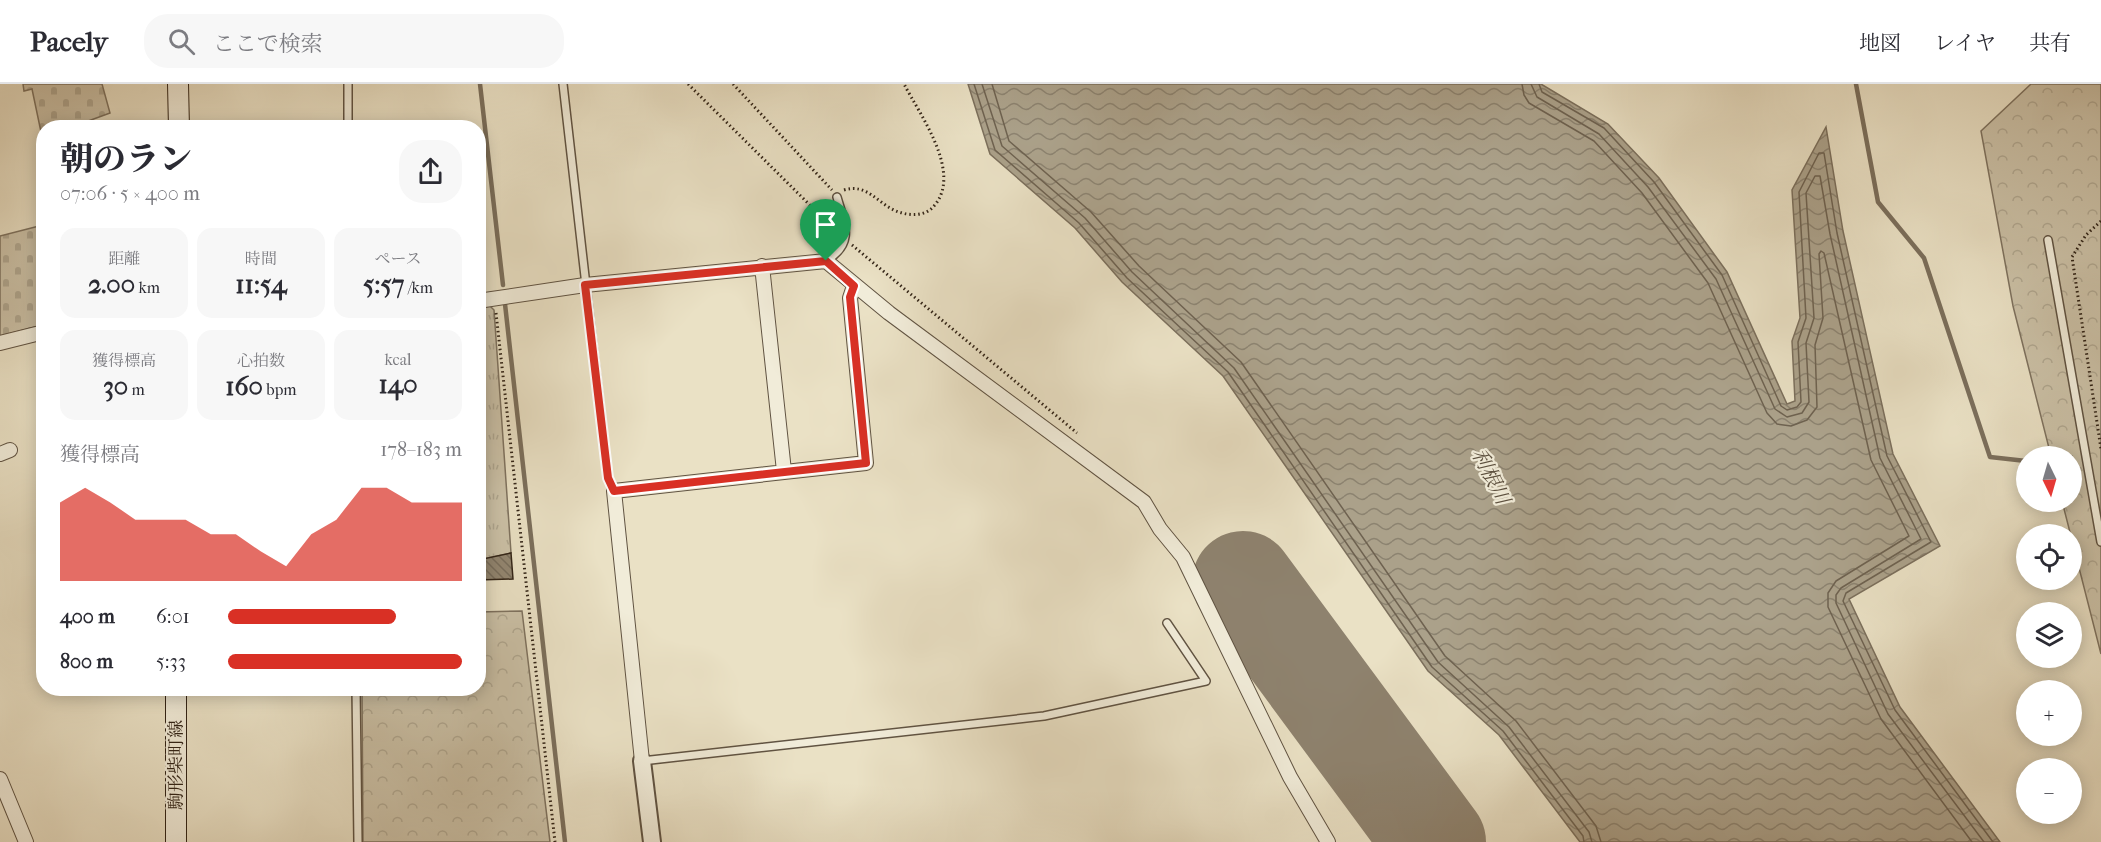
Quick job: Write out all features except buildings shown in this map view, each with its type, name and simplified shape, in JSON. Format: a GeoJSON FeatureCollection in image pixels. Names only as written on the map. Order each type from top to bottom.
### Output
{"type":"FeatureCollection","features":[{"type":"Feature","properties":{"kind":"main road"},"geometry":{"type":"LineString","coordinates":[[178,84],[179,120]]}},
{"type":"Feature","properties":{"kind":"main road","name":"駒形柴町線"},"geometry":{"type":"LineString","coordinates":[[176,696],[176,842]]}},
{"type":"Feature","properties":{"kind":"street"},"geometry":{"type":"LineString","coordinates":[[486,300],[585,285],[826,261],[854,286],[1144,501],[1160,529],[1184,557],[1290,777],[1328,842]]}},
{"type":"Feature","properties":{"kind":"street"},"geometry":{"type":"LineString","coordinates":[[762,266],[784,471]]}},
{"type":"Feature","properties":{"kind":"street"},"geometry":{"type":"LineString","coordinates":[[652,842],[614,491],[866,463],[850,297],[854,286]]}},
{"type":"Feature","properties":{"kind":"street"},"geometry":{"type":"LineString","coordinates":[[0,343],[36,334]]}},
{"type":"Feature","properties":{"kind":"street"},"geometry":{"type":"LineString","coordinates":[[0,779],[26,842]]}},
{"type":"Feature","properties":{"kind":"lane"},"geometry":{"type":"LineString","coordinates":[[348,84],[348,120]]}},
{"type":"Feature","properties":{"kind":"lane"},"geometry":{"type":"LineString","coordinates":[[563,84],[608,478],[614,491]]}},
{"type":"Feature","properties":{"kind":"lane"},"geometry":{"type":"LineString","coordinates":[[826,261],[840,252],[845,240],[846,227],[837,197]]}},
{"type":"Feature","properties":{"kind":"lane"},"geometry":{"type":"LineString","coordinates":[[2048,240],[2101,542]]}},
{"type":"Feature","properties":{"kind":"lane"},"geometry":{"type":"LineString","coordinates":[[642,761],[1044,716],[1206,681],[1167,623]]}},
{"type":"Feature","properties":{"kind":"lane"},"geometry":{"type":"LineString","coordinates":[[356,696],[358,842]]}},
{"type":"Feature","properties":{"kind":"path"},"geometry":{"type":"LineString","coordinates":[[688,84],[830,226]]}},
{"type":"Feature","properties":{"kind":"path"},"geometry":{"type":"LineString","coordinates":[[733,84],[837,197],[844,190],[854,188],[868,191],[896,211],[914,216],[930,210],[941,198],[944,180],[934,137],[904,84]]}},
{"type":"Feature","properties":{"kind":"path"},"geometry":{"type":"LineString","coordinates":[[2101,221],[2086,235],[2072,257],[2101,449]]}},
{"type":"Feature","properties":{"kind":"path"},"geometry":{"type":"LineString","coordinates":[[862,253],[1086,440]]}},
{"type":"Feature","properties":{"kind":"path"},"geometry":{"type":"LineString","coordinates":[[494,300],[555,842]]}},
{"type":"Feature","properties":{"kind":"green space"},"geometry":{"type":"Polygon","coordinates":[[[23,84],[102,84],[110,113],[91,120],[38,120],[32,89],[24,91],[23,84]]]}},
{"type":"Feature","properties":{"kind":"green space"},"geometry":{"type":"Polygon","coordinates":[[[2031,84],[2101,84],[2101,654],[2082,579],[2082,524],[2068,524],[2065,512],[2082,512],[2082,446],[2048,446],[2013,306],[1981,131],[2031,84]]]}},
{"type":"Feature","properties":{"kind":"green space"},"geometry":{"type":"Polygon","coordinates":[[[36,227],[36,327],[0,336],[0,236],[36,227]]]}},
{"type":"Feature","properties":{"kind":"green space"},"geometry":{"type":"Polygon","coordinates":[[[486,304],[494,310],[511,553],[486,558],[486,304]]]}},
{"type":"Feature","properties":{"kind":"green space"},"geometry":{"type":"Polygon","coordinates":[[[522,611],[550,842],[363,842],[362,696],[486,696],[486,612],[522,611]]]}},
{"type":"Feature","properties":{"kind":"water","name":"利根川"},"geometry":{"type":"Polygon","coordinates":[[[968,84],[1541,84],[1608,124],[1659,178],[1727,272],[1787,404],[1795,401],[1792,341],[1800,318],[1792,190],[1826,127],[1843,231],[1893,454],[1940,546],[1849,599],[1900,707],[2000,842],[1580,842],[1499,735],[1428,671],[1223,376],[1122,282],[1075,228],[990,154],[968,84]]]}},
{"type":"Feature","properties":{"kind":"waterway"},"geometry":{"type":"LineString","coordinates":[[480,84],[484,120]]}},
{"type":"Feature","properties":{"kind":"waterway"},"geometry":{"type":"LineString","coordinates":[[1856,84],[1878,202],[1924,258],[1990,457],[2016,460]]}},
{"type":"Feature","properties":{"kind":"waterway"},"geometry":{"type":"LineString","coordinates":[[486,136],[503,285]]}},
{"type":"Feature","properties":{"kind":"waterway"},"geometry":{"type":"LineString","coordinates":[[505,304],[565,842]]}},
{"type":"Feature","properties":{"kind":"runway"},"geometry":{"type":"LineString","coordinates":[[1243,582],[1435,842]]}},
{"type":"Feature","properties":{"kind":"route"},"geometry":{"type":"LineString","coordinates":[[826,261],[854,286],[850,297],[866,463],[614,491],[608,478],[585,285],[826,261]]}}]}
